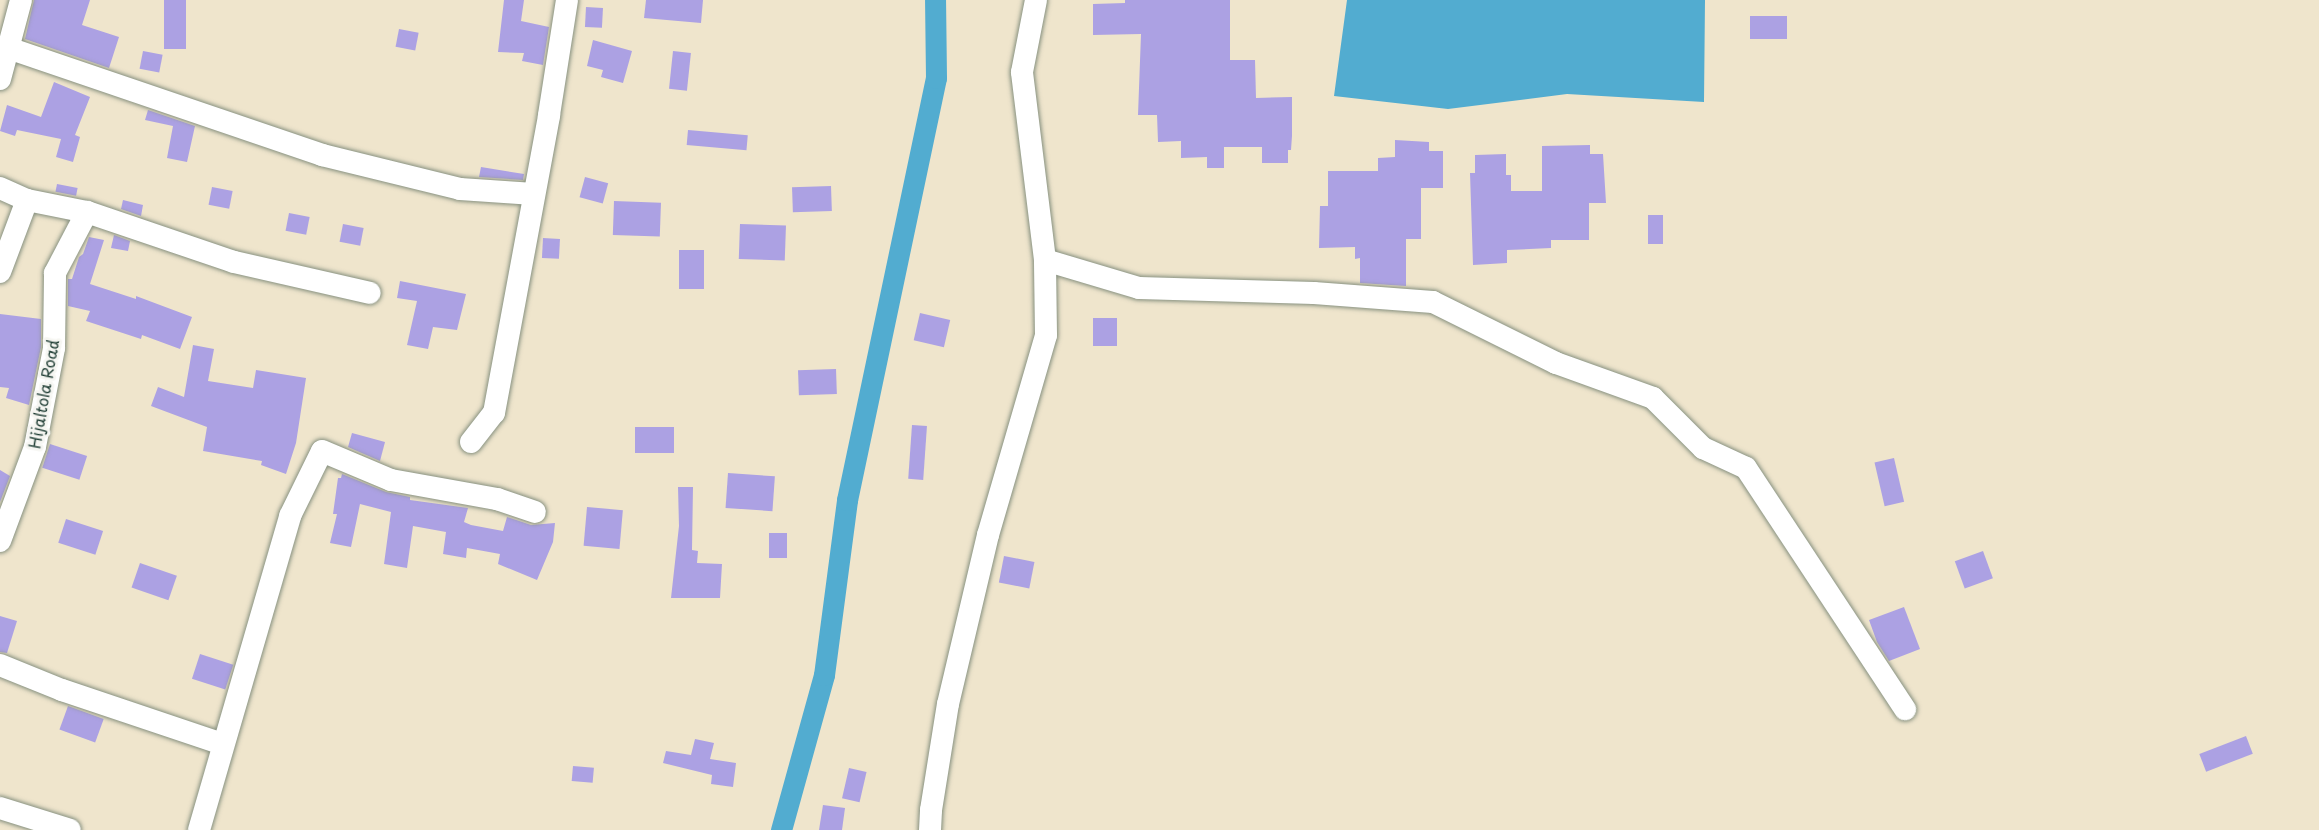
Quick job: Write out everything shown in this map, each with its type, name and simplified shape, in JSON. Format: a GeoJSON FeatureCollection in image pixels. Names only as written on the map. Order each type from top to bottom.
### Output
{"type":"FeatureCollection","features":[{"type":"Feature","properties":{"kind":"street"},"geometry":{"type":"LineString","coordinates":[[0,79],[21,0]]}},
{"type":"Feature","properties":{"kind":"street"},"geometry":{"type":"LineString","coordinates":[[471,442],[494,413],[567,0]]}},
{"type":"Feature","properties":{"kind":"street"},"geometry":{"type":"LineString","coordinates":[[930,830],[931,810],[948,704],[988,536],[1046,335],[1045,260],[1022,72],[1036,0]]}},
{"type":"Feature","properties":{"kind":"street"},"geometry":{"type":"LineString","coordinates":[[8,48],[322,155],[460,189],[534,194]]}},
{"type":"Feature","properties":{"kind":"street"},"geometry":{"type":"LineString","coordinates":[[0,188],[27,200],[87,212],[234,262],[370,293]]}},
{"type":"Feature","properties":{"kind":"street"},"geometry":{"type":"LineString","coordinates":[[0,272],[27,200]]}},
{"type":"Feature","properties":{"kind":"street","name":"Hijaltola Road"},"geometry":{"type":"LineString","coordinates":[[0,542],[35,447],[54,348],[55,273],[87,212]]}},
{"type":"Feature","properties":{"kind":"street"},"geometry":{"type":"LineString","coordinates":[[1045,260],[1139,288],[1314,293],[1433,302],[1556,363],[1653,398],[1703,448],[1746,468],[1905,709]]}},
{"type":"Feature","properties":{"kind":"street"},"geometry":{"type":"LineString","coordinates":[[199,830],[222,744],[290,516],[322,451],[391,480],[497,499],[535,512]]}},
{"type":"Feature","properties":{"kind":"street"},"geometry":{"type":"LineString","coordinates":[[0,665],[62,690],[222,744]]}},
{"type":"Feature","properties":{"kind":"street"},"geometry":{"type":"LineString","coordinates":[[0,808],[70,830]]}},
{"type":"Feature","properties":{"kind":"water"},"geometry":{"type":"Polygon","coordinates":[[[1347,0],[1705,0],[1704,102],[1567,94],[1448,109],[1334,96],[1347,0]]]}},
{"type":"Feature","properties":{"kind":"building"},"geometry":{"type":"Polygon","coordinates":[[[34,0],[90,0],[82,25],[119,37],[109,68],[25,39],[34,0]]]}},
{"type":"Feature","properties":{"kind":"building"},"geometry":{"type":"Polygon","coordinates":[[[164,0],[186,0],[186,49],[164,49],[164,0]]]}},
{"type":"Feature","properties":{"kind":"building"},"geometry":{"type":"Polygon","coordinates":[[[504,0],[524,0],[521,21],[549,27],[543,65],[522,61],[524,53],[498,52],[504,0]]]}},
{"type":"Feature","properties":{"kind":"building"},"geometry":{"type":"Polygon","coordinates":[[[646,0],[703,0],[701,23],[644,18],[646,0]]]}},
{"type":"Feature","properties":{"kind":"building"},"geometry":{"type":"Polygon","coordinates":[[[1125,0],[1230,0],[1230,60],[1255,60],[1256,98],[1292,97],[1292,136],[1291,150],[1288,150],[1288,163],[1262,163],[1262,147],[1224,147],[1224,168],[1207,168],[1207,157],[1181,158],[1181,141],[1158,142],[1157,115],[1138,115],[1141,34],[1093,35],[1093,4],[1125,3],[1125,0]]]}},
{"type":"Feature","properties":{"kind":"building"},"geometry":{"type":"Polygon","coordinates":[[[586,7],[603,8],[602,28],[585,27],[586,7]]]}},
{"type":"Feature","properties":{"kind":"building"},"geometry":{"type":"Polygon","coordinates":[[[1750,16],[1787,16],[1787,39],[1750,39],[1750,16]]]}},
{"type":"Feature","properties":{"kind":"building"},"geometry":{"type":"Polygon","coordinates":[[[399,29],[419,33],[415,50],[396,47],[399,29]]]}},
{"type":"Feature","properties":{"kind":"building"},"geometry":{"type":"Polygon","coordinates":[[[593,40],[632,51],[623,83],[601,77],[603,70],[587,66],[593,40]]]}},
{"type":"Feature","properties":{"kind":"building"},"geometry":{"type":"Polygon","coordinates":[[[143,51],[163,55],[159,72],[140,69],[143,51]]]}},
{"type":"Feature","properties":{"kind":"building"},"geometry":{"type":"Polygon","coordinates":[[[673,51],[691,53],[687,91],[669,89],[673,51]]]}},
{"type":"Feature","properties":{"kind":"building"},"geometry":{"type":"Polygon","coordinates":[[[54,82],[90,97],[75,135],[80,137],[73,162],[56,157],[61,139],[17,130],[15,136],[0,131],[7,105],[41,117],[54,82]]]}},
{"type":"Feature","properties":{"kind":"building"},"geometry":{"type":"Polygon","coordinates":[[[148,110],[195,126],[187,162],[167,158],[173,126],[145,120],[148,110]]]}},
{"type":"Feature","properties":{"kind":"building"},"geometry":{"type":"Polygon","coordinates":[[[688,130],[748,135],[746,150],[687,145],[688,130]]]}},
{"type":"Feature","properties":{"kind":"building"},"geometry":{"type":"Polygon","coordinates":[[[1395,140],[1429,142],[1429,151],[1443,151],[1443,188],[1421,188],[1421,239],[1406,239],[1406,286],[1360,283],[1360,258],[1355,259],[1355,247],[1319,248],[1320,206],[1328,206],[1328,171],[1378,171],[1378,158],[1395,157],[1395,140]]]}},
{"type":"Feature","properties":{"kind":"building"},"geometry":{"type":"Polygon","coordinates":[[[1590,145],[1590,154],[1603,154],[1606,203],[1589,203],[1589,240],[1551,240],[1551,248],[1507,250],[1507,263],[1473,265],[1470,173],[1475,173],[1475,155],[1506,154],[1506,175],[1511,175],[1511,191],[1542,191],[1542,146],[1590,145]]]}},
{"type":"Feature","properties":{"kind":"building"},"geometry":{"type":"Polygon","coordinates":[[[481,167],[524,174],[523,180],[479,177],[481,167]]]}},
{"type":"Feature","properties":{"kind":"building"},"geometry":{"type":"Polygon","coordinates":[[[585,177],[608,183],[603,203],[580,197],[585,177]]]}},
{"type":"Feature","properties":{"kind":"building"},"geometry":{"type":"Polygon","coordinates":[[[57,184],[78,188],[76,196],[55,192],[57,184]]]}},
{"type":"Feature","properties":{"kind":"building"},"geometry":{"type":"Polygon","coordinates":[[[831,186],[832,211],[793,212],[792,187],[831,186]]]}},
{"type":"Feature","properties":{"kind":"building"},"geometry":{"type":"Polygon","coordinates":[[[212,187],[233,191],[229,209],[209,205],[212,187]]]}},
{"type":"Feature","properties":{"kind":"building"},"geometry":{"type":"Polygon","coordinates":[[[123,200],[143,205],[141,216],[121,209],[123,200]]]}},
{"type":"Feature","properties":{"kind":"building"},"geometry":{"type":"Polygon","coordinates":[[[614,201],[661,203],[660,237],[613,235],[614,201]]]}},
{"type":"Feature","properties":{"kind":"building"},"geometry":{"type":"Polygon","coordinates":[[[289,213],[310,217],[306,235],[286,231],[289,213]]]}},
{"type":"Feature","properties":{"kind":"building"},"geometry":{"type":"Polygon","coordinates":[[[1648,215],[1663,215],[1663,244],[1648,244],[1648,215]]]}},
{"type":"Feature","properties":{"kind":"building"},"geometry":{"type":"Polygon","coordinates":[[[343,224],[364,228],[360,246],[340,242],[343,224]]]}},
{"type":"Feature","properties":{"kind":"building"},"geometry":{"type":"Polygon","coordinates":[[[740,224],[786,226],[785,261],[739,259],[740,224]]]}},
{"type":"Feature","properties":{"kind":"building"},"geometry":{"type":"Polygon","coordinates":[[[114,235],[130,241],[128,251],[111,248],[114,235]]]}},
{"type":"Feature","properties":{"kind":"building"},"geometry":{"type":"Polygon","coordinates":[[[89,237],[104,240],[90,284],[136,299],[136,296],[192,317],[180,349],[142,335],[141,339],[86,321],[90,311],[68,306],[68,279],[72,279],[89,237]]]}},
{"type":"Feature","properties":{"kind":"building"},"geometry":{"type":"Polygon","coordinates":[[[543,238],[560,239],[559,259],[542,258],[543,238]]]}},
{"type":"Feature","properties":{"kind":"building"},"geometry":{"type":"Polygon","coordinates":[[[679,250],[704,250],[704,289],[679,289],[679,250]]]}},
{"type":"Feature","properties":{"kind":"building"},"geometry":{"type":"Polygon","coordinates":[[[400,281],[466,294],[457,330],[433,327],[428,349],[407,345],[417,301],[397,298],[400,281]]]}},
{"type":"Feature","properties":{"kind":"building"},"geometry":{"type":"Polygon","coordinates":[[[920,313],[950,320],[944,347],[914,340],[920,313]]]}},
{"type":"Feature","properties":{"kind":"building"},"geometry":{"type":"Polygon","coordinates":[[[0,314],[41,319],[41,347],[29,405],[6,398],[9,388],[0,387],[0,314]]]}},
{"type":"Feature","properties":{"kind":"building"},"geometry":{"type":"Polygon","coordinates":[[[1093,318],[1117,318],[1117,346],[1093,346],[1093,318]]]}},
{"type":"Feature","properties":{"kind":"building"},"geometry":{"type":"Polygon","coordinates":[[[193,345],[214,349],[208,381],[253,388],[256,370],[306,378],[296,443],[286,474],[261,465],[262,461],[203,451],[207,427],[151,406],[158,387],[184,397],[193,345]]]}},
{"type":"Feature","properties":{"kind":"building"},"geometry":{"type":"Polygon","coordinates":[[[836,369],[837,394],[799,395],[798,370],[836,369]]]}},
{"type":"Feature","properties":{"kind":"building"},"geometry":{"type":"Polygon","coordinates":[[[912,425],[927,426],[923,480],[908,479],[912,425]]]}},
{"type":"Feature","properties":{"kind":"building"},"geometry":{"type":"Polygon","coordinates":[[[635,427],[674,427],[674,453],[635,453],[635,427]]]}},
{"type":"Feature","properties":{"kind":"building"},"geometry":{"type":"Polygon","coordinates":[[[352,433],[385,442],[380,461],[348,447],[352,433]]]}},
{"type":"Feature","properties":{"kind":"building"},"geometry":{"type":"Polygon","coordinates":[[[50,444],[87,456],[79,480],[42,468],[50,444]]]}},
{"type":"Feature","properties":{"kind":"building"},"geometry":{"type":"Polygon","coordinates":[[[1894,458],[1904,502],[1885,506],[1875,462],[1894,458]]]}},
{"type":"Feature","properties":{"kind":"building"},"geometry":{"type":"Polygon","coordinates":[[[0,470],[10,476],[0,502],[0,470]]]}},
{"type":"Feature","properties":{"kind":"building"},"geometry":{"type":"Polygon","coordinates":[[[728,473],[775,476],[772,511],[726,508],[728,473]]]}},
{"type":"Feature","properties":{"kind":"building"},"geometry":{"type":"Polygon","coordinates":[[[342,474],[386,492],[410,497],[410,500],[468,508],[464,522],[471,525],[503,531],[507,517],[531,525],[555,523],[553,542],[537,580],[498,564],[500,554],[467,548],[466,558],[443,554],[446,532],[413,526],[407,568],[384,564],[391,512],[360,504],[351,547],[330,543],[337,514],[333,514],[338,478],[341,478],[342,474]]]}},
{"type":"Feature","properties":{"kind":"building"},"geometry":{"type":"Polygon","coordinates":[[[678,487],[693,487],[692,550],[698,551],[697,563],[722,564],[720,598],[671,598],[679,526],[678,487]]]}},
{"type":"Feature","properties":{"kind":"building"},"geometry":{"type":"Polygon","coordinates":[[[587,507],[623,510],[619,549],[584,546],[587,507]]]}},
{"type":"Feature","properties":{"kind":"building"},"geometry":{"type":"Polygon","coordinates":[[[66,519],[103,531],[95,555],[58,543],[66,519]]]}},
{"type":"Feature","properties":{"kind":"building"},"geometry":{"type":"Polygon","coordinates":[[[769,533],[787,533],[787,558],[769,558],[769,533]]]}},
{"type":"Feature","properties":{"kind":"building"},"geometry":{"type":"Polygon","coordinates":[[[1983,551],[1993,578],[1965,589],[1955,561],[1983,551]]]}},
{"type":"Feature","properties":{"kind":"building"},"geometry":{"type":"Polygon","coordinates":[[[1004,556],[1034,562],[1029,588],[999,583],[1004,556]]]}},
{"type":"Feature","properties":{"kind":"building"},"geometry":{"type":"Polygon","coordinates":[[[140,563],[177,576],[168,600],[132,588],[140,563]]]}},
{"type":"Feature","properties":{"kind":"building"},"geometry":{"type":"Polygon","coordinates":[[[1904,607],[1920,649],[1889,661],[1877,642],[1869,620],[1904,607]]]}},
{"type":"Feature","properties":{"kind":"building"},"geometry":{"type":"Polygon","coordinates":[[[0,616],[17,621],[7,653],[0,652],[0,616]]]}},
{"type":"Feature","properties":{"kind":"building"},"geometry":{"type":"Polygon","coordinates":[[[200,654],[233,665],[225,690],[192,679],[200,654]]]}},
{"type":"Feature","properties":{"kind":"building"},"geometry":{"type":"Polygon","coordinates":[[[68,706],[104,719],[95,742],[59,729],[68,706]]]}},
{"type":"Feature","properties":{"kind":"building"},"geometry":{"type":"Polygon","coordinates":[[[2246,736],[2253,754],[2206,772],[2199,754],[2246,736]]]}},
{"type":"Feature","properties":{"kind":"building"},"geometry":{"type":"Polygon","coordinates":[[[695,739],[714,743],[710,759],[736,763],[733,787],[711,784],[712,775],[663,763],[666,751],[691,755],[695,739]]]}},
{"type":"Feature","properties":{"kind":"building"},"geometry":{"type":"Polygon","coordinates":[[[573,766],[594,768],[593,783],[572,781],[573,766]]]}},
{"type":"Feature","properties":{"kind":"building"},"geometry":{"type":"Polygon","coordinates":[[[849,768],[867,772],[860,802],[842,798],[849,768]]]}},
{"type":"Feature","properties":{"kind":"building"},"geometry":{"type":"Polygon","coordinates":[[[823,805],[845,808],[842,830],[819,830],[823,805]]]}},
{"type":"Feature","properties":{"kind":"waterway"},"geometry":{"type":"LineString","coordinates":[[781,830],[824,675],[847,500],[936,78],[935,0]]}}]}
